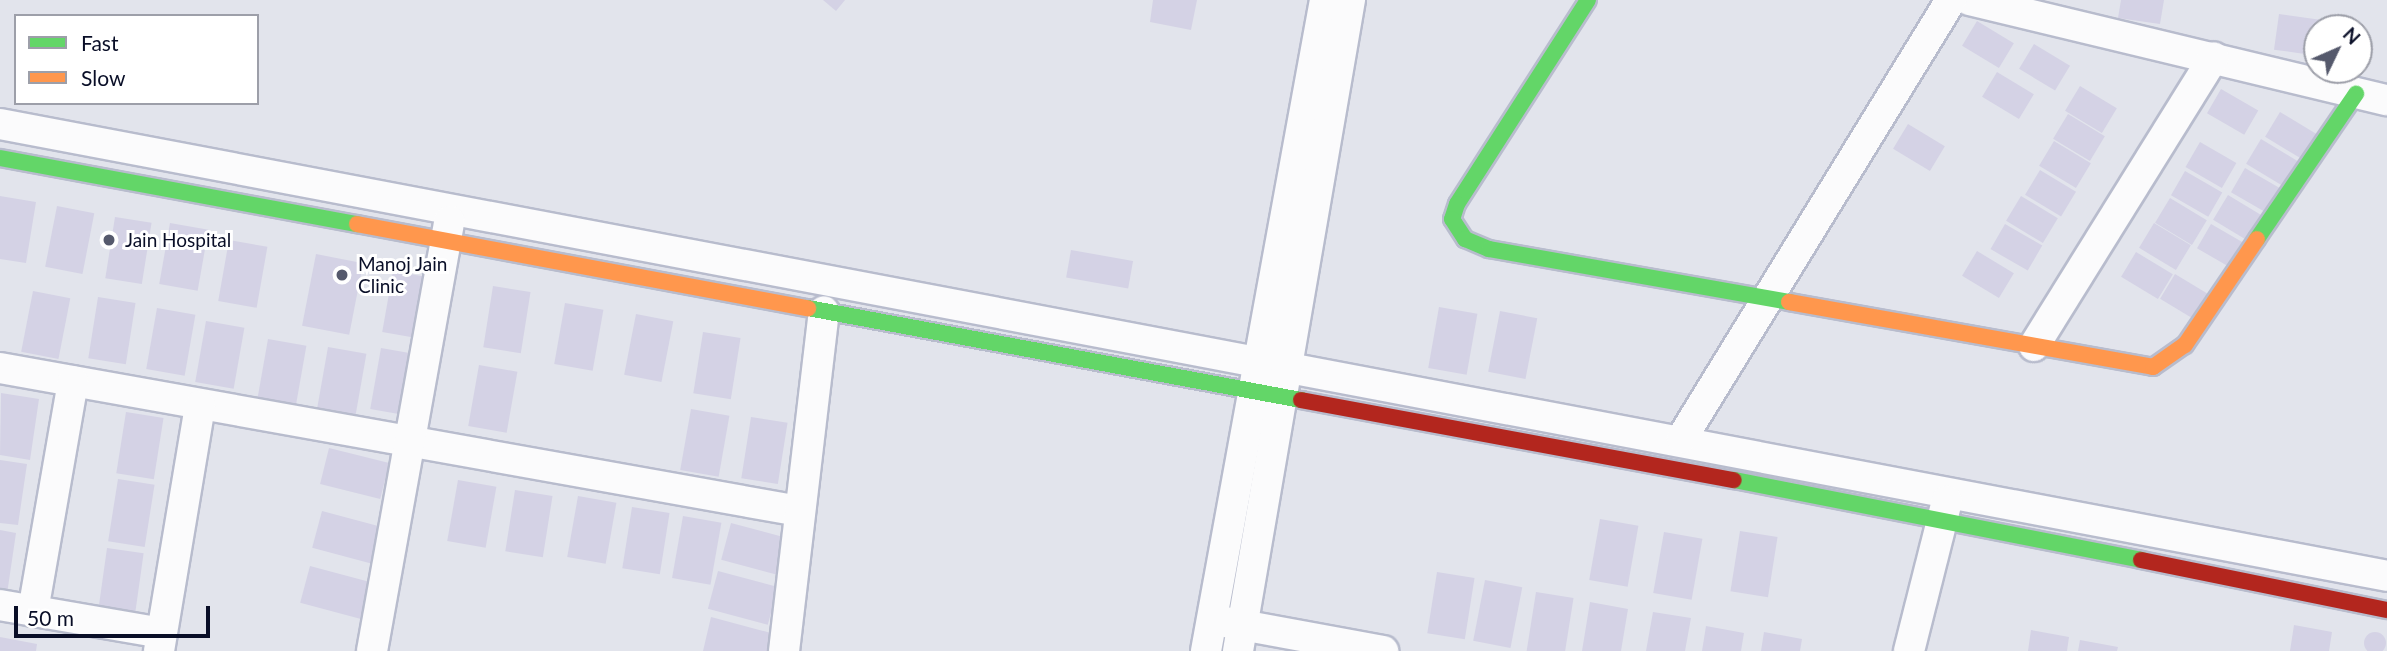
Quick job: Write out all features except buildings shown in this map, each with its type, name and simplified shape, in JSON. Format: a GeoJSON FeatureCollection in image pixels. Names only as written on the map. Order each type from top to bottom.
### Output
{"type":"FeatureCollection","features":[{"type":"Feature","properties":{"kind":"street"},"geometry":{"type":"LineString","coordinates":[[1274,362],[1325,0]]}},
{"type":"Feature","properties":{"kind":"street"},"geometry":{"type":"LineString","coordinates":[[1206,651],[1268,394],[1350,0]]}},
{"type":"Feature","properties":{"kind":"street"},"geometry":{"type":"LineString","coordinates":[[1588,0],[1457,204],[1456,231],[1489,249],[2153,367],[2169,359],[2185,345],[2356,94]]}},
{"type":"Feature","properties":{"kind":"street"},"geometry":{"type":"LineString","coordinates":[[1682,438],[1951,0]]}},
{"type":"Feature","properties":{"kind":"street"},"geometry":{"type":"LineString","coordinates":[[1969,0],[2387,100]]}},
{"type":"Feature","properties":{"kind":"street"},"geometry":{"type":"LineString","coordinates":[[2034,346],[2214,57]]}},
{"type":"Feature","properties":{"kind":"street"},"geometry":{"type":"LineString","coordinates":[[0,124],[1682,438],[1948,494],[2387,576]]}},
{"type":"Feature","properties":{"kind":"street"},"geometry":{"type":"LineString","coordinates":[[0,158],[1268,394],[2387,610]]}},
{"type":"Feature","properties":{"kind":"street"},"geometry":{"type":"LineString","coordinates":[[372,651],[451,208]]}},
{"type":"Feature","properties":{"kind":"street"},"geometry":{"type":"LineString","coordinates":[[955,336],[962,304]]}},
{"type":"Feature","properties":{"kind":"street"},"geometry":{"type":"LineString","coordinates":[[784,651],[824,311]]}},
{"type":"Feature","properties":{"kind":"street"},"geometry":{"type":"LineString","coordinates":[[0,368],[799,511]]}},
{"type":"Feature","properties":{"kind":"street"},"geometry":{"type":"LineString","coordinates":[[33,611],[73,381]]}},
{"type":"Feature","properties":{"kind":"street"},"geometry":{"type":"LineString","coordinates":[[1240,638],[1268,394]]}},
{"type":"Feature","properties":{"kind":"street"},"geometry":{"type":"LineString","coordinates":[[0,605],[160,642],[200,405]]}},
{"type":"Feature","properties":{"kind":"street"},"geometry":{"type":"LineString","coordinates":[[1909,651],[1948,494]]}},
{"type":"Feature","properties":{"kind":"street"},"geometry":{"type":"LineString","coordinates":[[1212,620],[1240,638],[1383,651]]}},
{"type":"Feature","properties":{"kind":"traffic: fast"},"geometry":{"type":"LineString","coordinates":[[1588,0],[1457,204],[1452,219],[1465,239],[1489,249],[1789,302]]}},
{"type":"Feature","properties":{"kind":"traffic: fast"},"geometry":{"type":"LineString","coordinates":[[2257,239],[2356,94]]}},
{"type":"Feature","properties":{"kind":"traffic: fast"},"geometry":{"type":"LineString","coordinates":[[0,158],[357,224]]}},
{"type":"Feature","properties":{"kind":"traffic: fast"},"geometry":{"type":"LineString","coordinates":[[808,308],[1301,400]]}},
{"type":"Feature","properties":{"kind":"traffic: fast"},"geometry":{"type":"LineString","coordinates":[[1734,480],[2141,560]]}},
{"type":"Feature","properties":{"kind":"traffic: slow"},"geometry":{"type":"LineString","coordinates":[[357,224],[808,308]]}},
{"type":"Feature","properties":{"kind":"traffic: slow"},"geometry":{"type":"LineString","coordinates":[[1789,302],[2153,367],[2185,345],[2257,239]]}},
{"type":"Feature","properties":{"kind":"traffic: jam"},"geometry":{"type":"LineString","coordinates":[[1301,400],[1734,480]]}},
{"type":"Feature","properties":{"kind":"traffic: jam"},"geometry":{"type":"LineString","coordinates":[[2141,560],[2387,610]]}},
{"type":"Feature","properties":{"kind":"place","name":"Jain Hospital"},"geometry":{"type":"Point","coordinates":[109,240]}},
{"type":"Feature","properties":{"kind":"place","name":"Manoj Jain Clinic"},"geometry":{"type":"Point","coordinates":[342,275]}}]}
